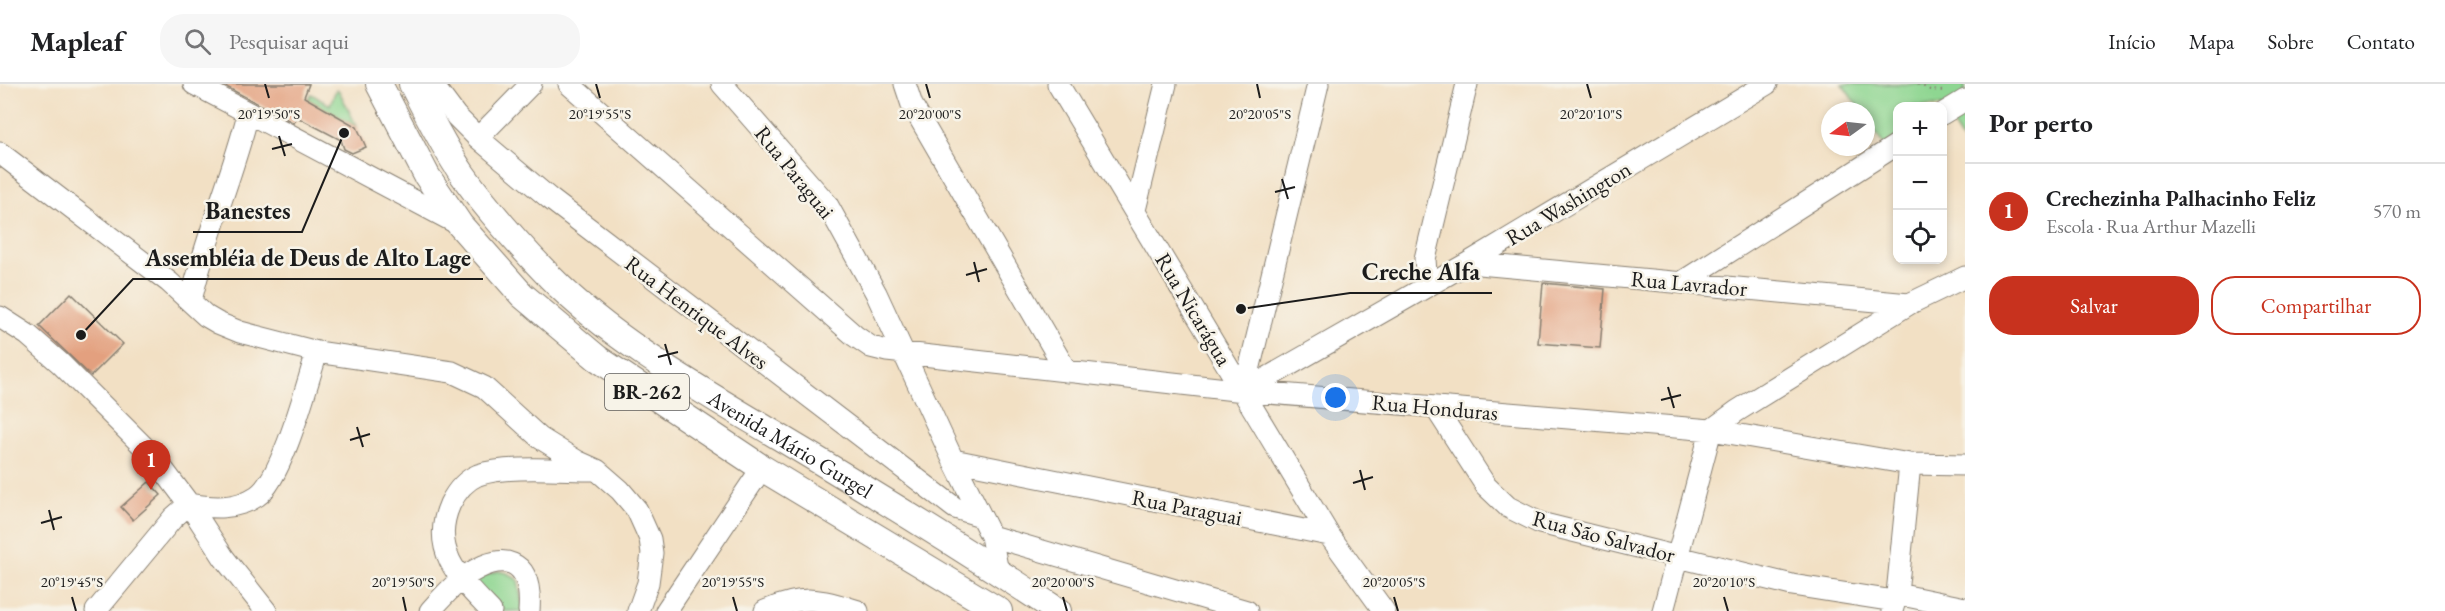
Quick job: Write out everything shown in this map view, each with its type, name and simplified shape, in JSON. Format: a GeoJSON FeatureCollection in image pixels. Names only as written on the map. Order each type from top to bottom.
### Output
{"type":"FeatureCollection","features":[{"type":"Feature","properties":{"kind":"main road","name":"Avenida Mário Gurgel"},"geometry":{"type":"LineString","coordinates":[[412,84],[457,164],[490,211],[552,280],[612,331],[710,395],[999,572],[1058,611]]}},
{"type":"Feature","properties":{"kind":"main road","name":"Avenida Mário Gurgel"},"geometry":{"type":"LineString","coordinates":[[374,86],[427,176],[460,225],[522,295],[597,358],[762,468],[999,611]]}},
{"type":"Feature","properties":{"kind":"street"},"geometry":{"type":"LineString","coordinates":[[194,84],[460,225]]}},
{"type":"Feature","properties":{"kind":"street","name":"Rua Henrique Alves"},"geometry":{"type":"LineString","coordinates":[[432,84],[456,116],[478,138],[549,198],[955,508],[981,516]]}},
{"type":"Feature","properties":{"kind":"street"},"geometry":{"type":"LineString","coordinates":[[478,138],[531,84]]}},
{"type":"Feature","properties":{"kind":"street","name":"Rua Honduras"},"geometry":{"type":"LineString","coordinates":[[569,84],[855,336],[871,347],[904,353],[1244,391],[1711,430],[1910,464],[1963,463]]}},
{"type":"Feature","properties":{"kind":"street","name":"Rua Paraguai"},"geometry":{"type":"LineString","coordinates":[[722,84],[826,204],[876,293],[953,460],[992,536],[999,572]]}},
{"type":"Feature","properties":{"kind":"street"},"geometry":{"type":"LineString","coordinates":[[905,84],[912,105],[1067,372]]}},
{"type":"Feature","properties":{"kind":"street","name":"Rua Nicarágua"},"geometry":{"type":"LineString","coordinates":[[1058,84],[1329,536]]}},
{"type":"Feature","properties":{"kind":"street"},"geometry":{"type":"LineString","coordinates":[[1135,210],[1166,84]]}},
{"type":"Feature","properties":{"kind":"street"},"geometry":{"type":"LineString","coordinates":[[1244,391],[1318,84]]}},
{"type":"Feature","properties":{"kind":"street"},"geometry":{"type":"LineString","coordinates":[[1427,286],[1425,259],[1467,84]]}},
{"type":"Feature","properties":{"kind":"street","name":"Rua Washington"},"geometry":{"type":"LineString","coordinates":[[1244,391],[1468,262],[1767,84]]}},
{"type":"Feature","properties":{"kind":"street"},"geometry":{"type":"LineString","coordinates":[[1947,108],[1958,94]]}},
{"type":"Feature","properties":{"kind":"street"},"geometry":{"type":"LineString","coordinates":[[191,302],[196,278],[237,158],[248,114]]}},
{"type":"Feature","properties":{"kind":"street"},"geometry":{"type":"LineString","coordinates":[[1682,282],[1893,147]]}},
{"type":"Feature","properties":{"kind":"street"},"geometry":{"type":"LineString","coordinates":[[0,153],[170,282],[206,316],[224,326],[317,352],[452,372],[470,379],[498,399],[540,438],[577,461],[597,470],[638,510],[650,539],[651,567],[638,611]]}},
{"type":"Feature","properties":{"kind":"street","name":"Rua Lavrador"},"geometry":{"type":"LineString","coordinates":[[1468,262],[1909,304]]}},
{"type":"Feature","properties":{"kind":"street"},"geometry":{"type":"LineString","coordinates":[[1663,611],[1711,430],[1737,411],[1909,304],[1965,277]]}},
{"type":"Feature","properties":{"kind":"street"},"geometry":{"type":"LineString","coordinates":[[0,317],[28,335],[92,394],[153,456],[189,504],[224,558],[266,611]]}},
{"type":"Feature","properties":{"kind":"street"},"geometry":{"type":"LineString","coordinates":[[96,611],[173,518],[189,504],[211,507],[236,505],[248,501],[265,489],[278,466],[317,352]]}},
{"type":"Feature","properties":{"kind":"street","name":"Rua São Salvador"},"geometry":{"type":"LineString","coordinates":[[1435,407],[1486,486],[1508,507],[1540,523],[1792,585],[1894,602],[1965,608]]}},
{"type":"Feature","properties":{"kind":"street","name":"Rua Paraguai"},"geometry":{"type":"LineString","coordinates":[[953,460],[1329,536]]}},
{"type":"Feature","properties":{"kind":"street"},"geometry":{"type":"LineString","coordinates":[[1894,602],[1910,464]]}},
{"type":"Feature","properties":{"kind":"street"},"geometry":{"type":"LineString","coordinates":[[666,611],[762,468]]}},
{"type":"Feature","properties":{"kind":"street"},"geometry":{"type":"LineString","coordinates":[[491,611],[461,580],[445,548],[443,524],[452,500],[468,481],[478,476],[501,471],[597,470]]}},
{"type":"Feature","properties":{"kind":"street"},"geometry":{"type":"LineString","coordinates":[[992,536],[1247,611]]}},
{"type":"Feature","properties":{"kind":"street"},"geometry":{"type":"LineString","coordinates":[[1329,536],[1384,611]]}},
{"type":"Feature","properties":{"kind":"street"},"geometry":{"type":"LineString","coordinates":[[224,558],[248,611]]}},
{"type":"Feature","properties":{"kind":"street"},"geometry":{"type":"LineString","coordinates":[[430,611],[461,580],[490,564],[507,562],[515,564],[523,571],[530,599],[529,611]]}},
{"type":"Feature","properties":{"kind":"street"},"geometry":{"type":"LineString","coordinates":[[765,611],[801,599],[816,600],[858,611]]}},
{"type":"Feature","properties":{"kind":"path"},"geometry":{"type":"LineString","coordinates":[[1918,84],[1930,90],[1958,94]]}},
{"type":"Feature","properties":{"kind":"green space"},"geometry":{"type":"Polygon","coordinates":[[[1842,84],[1965,84],[1965,145],[1952,124],[1947,127],[1947,102],[1893,102],[1893,159],[1875,132],[1875,102],[1855,102],[1842,84]]]}},
{"type":"Feature","properties":{"kind":"green space"},"geometry":{"type":"Polygon","coordinates":[[[336,90],[339,91],[357,127],[308,99],[311,94],[330,105],[336,90]]]}},
{"type":"Feature","properties":{"kind":"green space"},"geometry":{"type":"Polygon","coordinates":[[[498,571],[507,573],[518,580],[523,611],[499,611],[473,584],[479,577],[498,571]]]}},
{"type":"Feature","properties":{"kind":"building"},"geometry":{"type":"Polygon","coordinates":[[[221,84],[309,84],[304,97],[357,127],[366,147],[352,153],[344,149],[341,140],[297,117],[294,123],[221,84]]]}},
{"type":"Feature","properties":{"kind":"building"},"geometry":{"type":"Polygon","coordinates":[[[1543,283],[1605,289],[1600,348],[1538,343],[1543,283]]]}},
{"type":"Feature","properties":{"kind":"building"},"geometry":{"type":"Polygon","coordinates":[[[71,293],[123,344],[91,376],[39,326],[71,293]]]}},
{"type":"Feature","properties":{"kind":"building"},"geometry":{"type":"Polygon","coordinates":[[[149,482],[161,495],[133,520],[121,507],[149,482]]]}},
{"type":"Feature","properties":{"kind":"place","name":"Banestes"},"geometry":{"type":"Point","coordinates":[344,133]}},
{"type":"Feature","properties":{"kind":"place","name":"Creche Alfa"},"geometry":{"type":"Point","coordinates":[1241,309]}},
{"type":"Feature","properties":{"kind":"place","name":"Assembléia de Deus de Alto Lage"},"geometry":{"type":"Point","coordinates":[81,335]}},
{"type":"Feature","properties":{"kind":"place","name":"Crechezinha Palhacinho Feliz"},"geometry":{"type":"Point","coordinates":[151,490]}}]}
